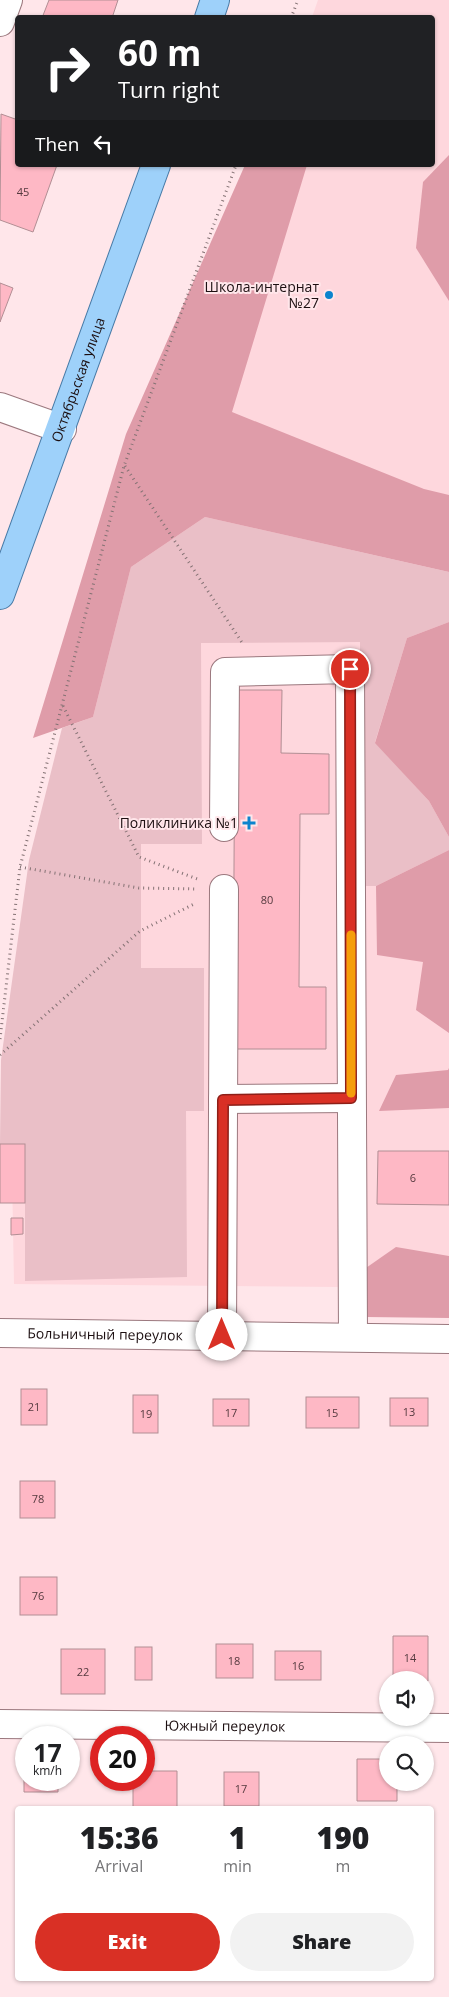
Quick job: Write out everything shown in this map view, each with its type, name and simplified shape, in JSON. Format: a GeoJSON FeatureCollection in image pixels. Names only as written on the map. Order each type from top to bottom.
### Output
{"type":"FeatureCollection","features":[{"type":"Feature","properties":{"kind":"main road"},"geometry":{"type":"LineString","coordinates":[[210,15],[215,0]]}},
{"type":"Feature","properties":{"kind":"main road","name":"Октябрьская улица"},"geometry":{"type":"LineString","coordinates":[[0,595],[62,429],[155,167]]}},
{"type":"Feature","properties":{"kind":"street"},"geometry":{"type":"LineString","coordinates":[[0,22],[8,0]]}},
{"type":"Feature","properties":{"kind":"street"},"geometry":{"type":"LineString","coordinates":[[0,407],[62,429]]}},
{"type":"Feature","properties":{"kind":"street"},"geometry":{"type":"LineString","coordinates":[[224,827],[225,672],[350,669],[353,1337]]}},
{"type":"Feature","properties":{"kind":"street"},"geometry":{"type":"LineString","coordinates":[[222,1335],[224,889]]}},
{"type":"Feature","properties":{"kind":"street"},"geometry":{"type":"LineString","coordinates":[[223,1100],[351,1098]]}},
{"type":"Feature","properties":{"kind":"street","name":"Больничный переулок"},"geometry":{"type":"LineString","coordinates":[[0,1333],[449,1338]]}},
{"type":"Feature","properties":{"kind":"street","name":"Южный переулок"},"geometry":{"type":"LineString","coordinates":[[0,1724],[449,1728]]}},
{"type":"Feature","properties":{"kind":"path"},"geometry":{"type":"LineString","coordinates":[[292,15],[298,0]]}},
{"type":"Feature","properties":{"kind":"path"},"geometry":{"type":"LineString","coordinates":[[0,1039],[20,867],[124,466],[235,167]]}},
{"type":"Feature","properties":{"kind":"path"},"geometry":{"type":"LineString","coordinates":[[124,466],[261,671]]}},
{"type":"Feature","properties":{"kind":"path"},"geometry":{"type":"LineString","coordinates":[[63,706],[139,857],[224,889]]}},
{"type":"Feature","properties":{"kind":"path"},"geometry":{"type":"LineString","coordinates":[[20,867],[139,888],[224,889]]}},
{"type":"Feature","properties":{"kind":"path"},"geometry":{"type":"LineString","coordinates":[[0,1054],[140,932],[224,889]]}},
{"type":"Feature","properties":{"kind":"shaded area","name":"Школа-интернат №27"},"geometry":{"type":"Polygon","coordinates":[[[318,0],[449,0],[449,532],[162,425],[257,167],[435,167],[435,15],[313,15],[318,0]]]}},
{"type":"Feature","properties":{"kind":"shaded area"},"geometry":{"type":"Polygon","coordinates":[[[449,155],[449,301],[416,248],[423,182],[449,155]]]}},
{"type":"Feature","properties":{"kind":"shaded area"},"geometry":{"type":"Polygon","coordinates":[[[244,167],[306,167],[232,412],[424,489],[449,495],[449,572],[205,517],[131,567],[93,717],[33,738],[126,434],[244,167]]]}},
{"type":"Feature","properties":{"kind":"shaded area","name":"Поликлиника №1"},"geometry":{"type":"Polygon","coordinates":[[[149,482],[449,583],[449,1288],[14,1284],[9,1005],[149,482]]]}},
{"type":"Feature","properties":{"kind":"shaded area"},"geometry":{"type":"Polygon","coordinates":[[[205,517],[449,572],[449,622],[407,638],[375,742],[429,801],[449,837],[449,850],[376,886],[361,886],[360,642],[201,643],[202,844],[141,844],[141,968],[204,968],[204,1111],[186,1111],[187,1277],[25,1281],[25,1145],[0,1144],[1,1060],[29,860],[62,728],[93,717],[131,567],[205,517]]]}},
{"type":"Feature","properties":{"kind":"shaded area"},"geometry":{"type":"Polygon","coordinates":[[[449,622],[449,837],[429,801],[375,743],[407,638],[449,622]]]}},
{"type":"Feature","properties":{"kind":"shaded area"},"geometry":{"type":"Polygon","coordinates":[[[449,850],[449,1033],[416,1010],[423,962],[377,955],[376,886],[449,850]]]}},
{"type":"Feature","properties":{"kind":"shaded area"},"geometry":{"type":"Polygon","coordinates":[[[449,1068],[449,1108],[379,1111],[396,1075],[448,1070],[449,1068]]]}},
{"type":"Feature","properties":{"kind":"shaded area"},"geometry":{"type":"Polygon","coordinates":[[[396,1247],[449,1256],[449,1318],[366,1317],[363,1270],[396,1247]]]}},
{"type":"Feature","properties":{"kind":"building"},"geometry":{"type":"Polygon","coordinates":[[[49,0],[118,0],[113,15],[43,15],[49,0]]]}},
{"type":"Feature","properties":{"kind":"building"},"geometry":{"type":"Polygon","coordinates":[[[1,114],[15,119],[15,167],[56,167],[33,232],[0,220],[1,114]]]}},
{"type":"Feature","properties":{"kind":"building"},"geometry":{"type":"Polygon","coordinates":[[[0,283],[13,288],[0,322],[0,283]]]}},
{"type":"Feature","properties":{"kind":"building"},"geometry":{"type":"Polygon","coordinates":[[[235,690],[282,690],[281,753],[329,754],[329,814],[300,814],[299,987],[326,987],[326,1049],[233,1049],[235,690]]]}},
{"type":"Feature","properties":{"kind":"building"},"geometry":{"type":"Polygon","coordinates":[[[0,1144],[25,1144],[25,1203],[0,1203],[0,1144]]]}},
{"type":"Feature","properties":{"kind":"building"},"geometry":{"type":"Polygon","coordinates":[[[378,1151],[449,1151],[449,1205],[377,1204],[378,1151]]]}},
{"type":"Feature","properties":{"kind":"building"},"geometry":{"type":"Polygon","coordinates":[[[11,1218],[23,1218],[23,1234],[11,1235],[11,1218]]]}},
{"type":"Feature","properties":{"kind":"building"},"geometry":{"type":"Polygon","coordinates":[[[21,1389],[47,1389],[47,1425],[21,1425],[21,1389]]]}},
{"type":"Feature","properties":{"kind":"building"},"geometry":{"type":"Polygon","coordinates":[[[133,1395],[158,1395],[158,1433],[133,1433],[133,1395]]]}},
{"type":"Feature","properties":{"kind":"building"},"geometry":{"type":"Polygon","coordinates":[[[306,1397],[359,1397],[359,1428],[306,1428],[306,1397]]]}},
{"type":"Feature","properties":{"kind":"building"},"geometry":{"type":"Polygon","coordinates":[[[390,1398],[428,1398],[428,1426],[390,1426],[390,1398]]]}},
{"type":"Feature","properties":{"kind":"building"},"geometry":{"type":"Polygon","coordinates":[[[213,1399],[249,1399],[249,1426],[213,1426],[213,1399]]]}},
{"type":"Feature","properties":{"kind":"building"},"geometry":{"type":"Polygon","coordinates":[[[20,1481],[55,1481],[55,1518],[20,1518],[20,1481]]]}},
{"type":"Feature","properties":{"kind":"building"},"geometry":{"type":"Polygon","coordinates":[[[20,1577],[57,1577],[57,1615],[20,1615],[20,1577]]]}},
{"type":"Feature","properties":{"kind":"building"},"geometry":{"type":"Polygon","coordinates":[[[393,1636],[428,1636],[428,1671],[393,1671],[393,1636]]]}},
{"type":"Feature","properties":{"kind":"building"},"geometry":{"type":"Polygon","coordinates":[[[216,1644],[253,1644],[253,1678],[216,1678],[216,1644]]]}},
{"type":"Feature","properties":{"kind":"building"},"geometry":{"type":"Polygon","coordinates":[[[135,1647],[152,1647],[152,1680],[135,1680],[135,1647]]]}},
{"type":"Feature","properties":{"kind":"building"},"geometry":{"type":"Polygon","coordinates":[[[61,1649],[105,1649],[105,1694],[61,1694],[61,1649]]]}},
{"type":"Feature","properties":{"kind":"building"},"geometry":{"type":"Polygon","coordinates":[[[275,1651],[321,1651],[321,1680],[275,1680],[275,1651]]]}},
{"type":"Feature","properties":{"kind":"building"},"geometry":{"type":"Polygon","coordinates":[[[357,1759],[379,1759],[379,1791],[397,1791],[397,1801],[357,1801],[357,1759]]]}},
{"type":"Feature","properties":{"kind":"building"},"geometry":{"type":"Polygon","coordinates":[[[155,1771],[177,1771],[177,1806],[133,1806],[133,1791],[155,1791],[155,1771]]]}},
{"type":"Feature","properties":{"kind":"building"},"geometry":{"type":"Polygon","coordinates":[[[224,1772],[259,1772],[259,1806],[224,1806],[224,1772]]]}},
{"type":"Feature","properties":{"kind":"building"},"geometry":{"type":"Polygon","coordinates":[[[24,1791],[58,1791],[58,1792],[24,1791]]]}},
{"type":"Feature","properties":{"kind":"slow traffic"},"geometry":{"type":"LineString","coordinates":[[351,935],[351,1093]]}},
{"type":"Feature","properties":{"kind":"place","name":"Школа-интернат №27"},"geometry":{"type":"Point","coordinates":[329,295]}},
{"type":"Feature","properties":{"kind":"place","name":"Поликлиника №1"},"geometry":{"type":"Point","coordinates":[249,823]}},
{"type":"Feature","properties":{"kind":"route"},"geometry":{"type":"LineString","coordinates":[[222,1335],[223,1100],[351,1098],[350,669]]}}]}
